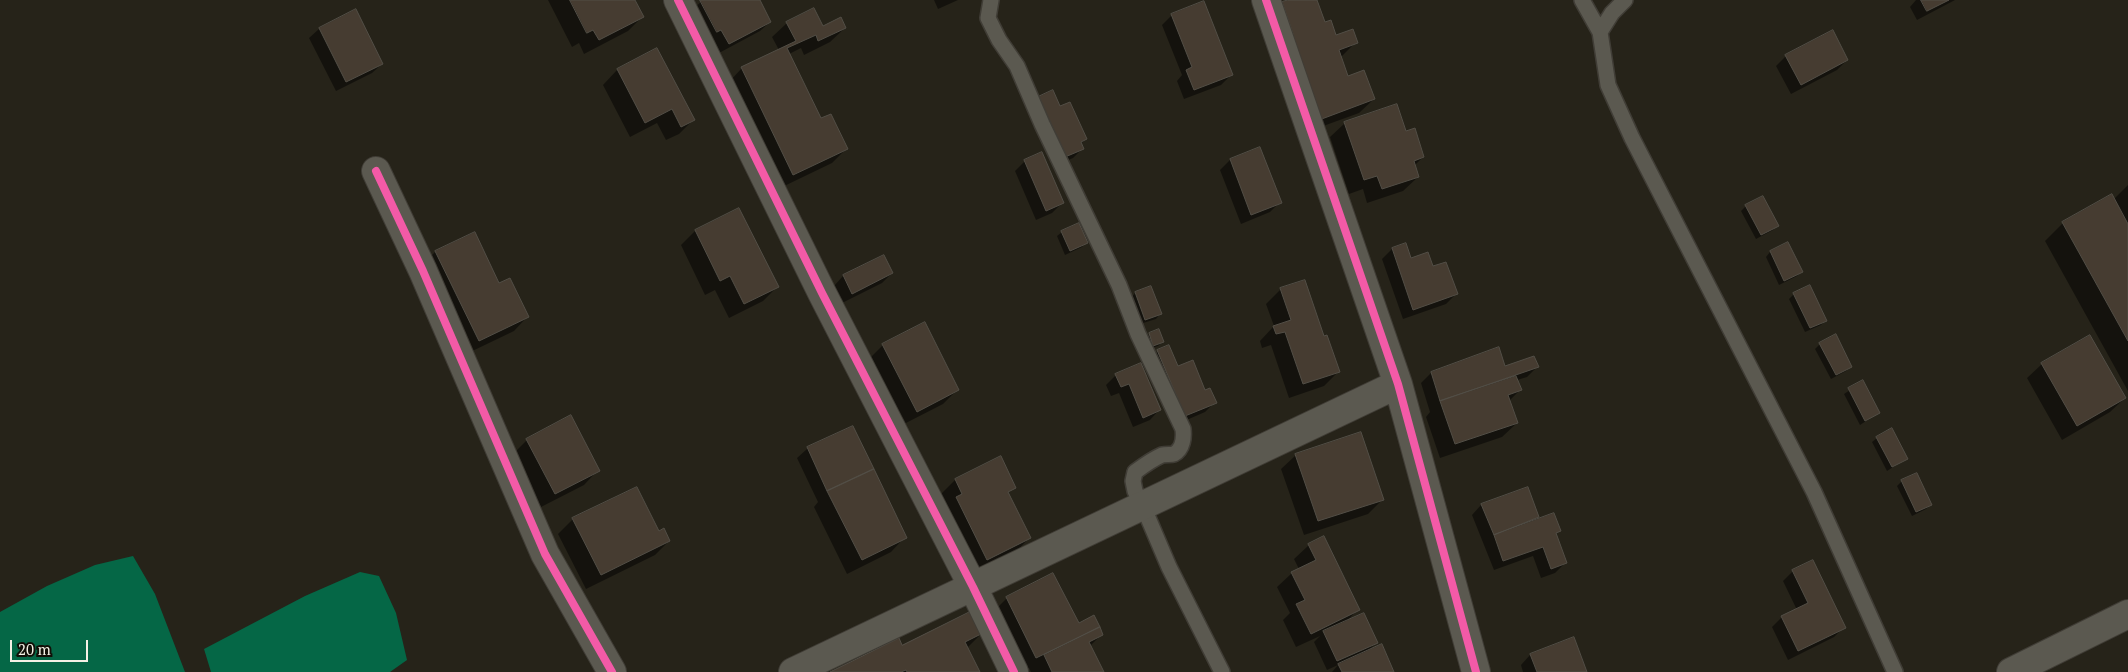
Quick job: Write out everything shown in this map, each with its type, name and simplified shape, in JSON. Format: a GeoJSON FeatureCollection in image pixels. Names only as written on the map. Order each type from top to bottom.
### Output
{"type":"FeatureCollection","features":[{"type":"Feature","properties":{"kind":"street"},"geometry":{"type":"LineString","coordinates":[[678,0],[822,293],[973,587],[1014,672]]}},
{"type":"Feature","properties":{"kind":"street"},"geometry":{"type":"LineString","coordinates":[[1266,0],[1398,384],[1476,672]]}},
{"type":"Feature","properties":{"kind":"street"},"geometry":{"type":"LineString","coordinates":[[376,171],[423,271],[545,554],[612,672]]}},
{"type":"Feature","properties":{"kind":"street"},"geometry":{"type":"LineString","coordinates":[[793,672],[820,666],[973,587],[1398,384]]}},
{"type":"Feature","properties":{"kind":"street"},"geometry":{"type":"LineString","coordinates":[[2011,672],[2128,614]]}},
{"type":"Feature","properties":{"kind":"lane"},"geometry":{"type":"LineString","coordinates":[[991,0],[988,18],[999,40],[1017,66],[1183,429],[1184,439],[1179,450],[1173,454],[1164,455],[1135,472],[1133,482],[1135,491],[1169,567],[1222,672]]}},
{"type":"Feature","properties":{"kind":"lane"},"geometry":{"type":"LineString","coordinates":[[1582,0],[1600,32],[1608,85],[1632,138],[1814,492],[1895,672]]}},
{"type":"Feature","properties":{"kind":"lane"},"geometry":{"type":"LineString","coordinates":[[1600,32],[1612,13],[1625,0]]}},
{"type":"Feature","properties":{"kind":"green space"},"geometry":{"type":"Polygon","coordinates":[[[133,556],[155,594],[185,672],[0,672],[0,612],[47,586],[95,565],[133,556]]]}},
{"type":"Feature","properties":{"kind":"green space"},"geometry":{"type":"Polygon","coordinates":[[[360,572],[379,576],[396,613],[407,660],[390,672],[211,672],[204,649],[305,596],[360,572]]]}},
{"type":"Feature","properties":{"kind":"building"},"geometry":{"type":"Polygon","coordinates":[[[570,0],[635,0],[644,17],[599,40],[593,30],[587,33],[570,0]]]}},
{"type":"Feature","properties":{"kind":"building"},"geometry":{"type":"Polygon","coordinates":[[[700,0],[760,0],[771,22],[729,44],[721,30],[717,32],[700,0]]]}},
{"type":"Feature","properties":{"kind":"building"},"geometry":{"type":"Polygon","coordinates":[[[1288,0],[1317,0],[1325,22],[1331,20],[1336,35],[1353,29],[1358,43],[1339,50],[1348,76],[1364,70],[1375,99],[1319,120],[1288,36],[1293,34],[1282,2],[1288,0]]]}},
{"type":"Feature","properties":{"kind":"building"},"geometry":{"type":"Polygon","coordinates":[[[1921,0],[1949,0],[1927,11],[1921,0]]]}},
{"type":"Feature","properties":{"kind":"building"},"geometry":{"type":"Polygon","coordinates":[[[1204,1],[1233,75],[1194,90],[1186,70],[1192,67],[1171,14],[1204,1]]]}},
{"type":"Feature","properties":{"kind":"building"},"geometry":{"type":"Polygon","coordinates":[[[814,8],[823,26],[841,17],[846,28],[818,41],[816,35],[787,48],[821,118],[831,114],[848,149],[793,175],[741,67],[796,41],[786,22],[814,8]]]}},
{"type":"Feature","properties":{"kind":"building"},"geometry":{"type":"Polygon","coordinates":[[[356,9],[383,64],[346,82],[319,28],[356,9]]]}},
{"type":"Feature","properties":{"kind":"building"},"geometry":{"type":"Polygon","coordinates":[[[1833,30],[1848,60],[1801,85],[1785,55],[1833,30]]]}},
{"type":"Feature","properties":{"kind":"building"},"geometry":{"type":"Polygon","coordinates":[[[657,48],[695,120],[681,127],[672,109],[645,123],[617,69],[657,48]]]}},
{"type":"Feature","properties":{"kind":"building"},"geometry":{"type":"Polygon","coordinates":[[[1053,90],[1060,106],[1070,102],[1087,139],[1081,142],[1084,149],[1065,157],[1038,97],[1053,90]]]}},
{"type":"Feature","properties":{"kind":"building"},"geometry":{"type":"Polygon","coordinates":[[[1397,104],[1406,131],[1415,128],[1424,157],[1414,161],[1419,177],[1382,189],[1377,176],[1364,180],[1344,122],[1397,104]]]}},
{"type":"Feature","properties":{"kind":"building"},"geometry":{"type":"Polygon","coordinates":[[[1260,147],[1282,203],[1251,215],[1230,159],[1260,147]]]}},
{"type":"Feature","properties":{"kind":"building"},"geometry":{"type":"Polygon","coordinates":[[[1042,152],[1064,203],[1046,211],[1024,160],[1042,152]]]}},
{"type":"Feature","properties":{"kind":"building"},"geometry":{"type":"Polygon","coordinates":[[[2112,194],[2128,224],[2128,341],[2062,222],[2112,194]]]}},
{"type":"Feature","properties":{"kind":"building"},"geometry":{"type":"Polygon","coordinates":[[[1763,196],[1779,226],[1761,235],[1745,205],[1763,196]]]}},
{"type":"Feature","properties":{"kind":"building"},"geometry":{"type":"Polygon","coordinates":[[[739,208],[779,287],[744,304],[730,276],[720,281],[695,230],[739,208]]]}},
{"type":"Feature","properties":{"kind":"building"},"geometry":{"type":"Polygon","coordinates":[[[1079,223],[1088,243],[1070,251],[1061,231],[1079,223]]]}},
{"type":"Feature","properties":{"kind":"building"},"geometry":{"type":"Polygon","coordinates":[[[475,232],[499,283],[510,278],[529,317],[479,341],[435,251],[475,232]]]}},
{"type":"Feature","properties":{"kind":"building"},"geometry":{"type":"Polygon","coordinates":[[[1788,242],[1803,272],[1784,281],[1770,251],[1788,242]]]}},
{"type":"Feature","properties":{"kind":"building"},"geometry":{"type":"Polygon","coordinates":[[[1406,243],[1411,258],[1428,252],[1433,266],[1446,262],[1458,294],[1413,310],[1392,248],[1406,243]]]}},
{"type":"Feature","properties":{"kind":"building"},"geometry":{"type":"Polygon","coordinates":[[[884,255],[893,273],[852,294],[843,275],[884,255]]]}},
{"type":"Feature","properties":{"kind":"building"},"geometry":{"type":"Polygon","coordinates":[[[1305,280],[1324,336],[1327,335],[1340,372],[1303,384],[1285,332],[1276,334],[1273,326],[1291,320],[1280,288],[1305,280]]]}},
{"type":"Feature","properties":{"kind":"building"},"geometry":{"type":"Polygon","coordinates":[[[1810,285],[1827,321],[1810,328],[1793,293],[1810,285]]]}},
{"type":"Feature","properties":{"kind":"building"},"geometry":{"type":"Polygon","coordinates":[[[1151,286],[1162,314],[1145,320],[1135,292],[1151,286]]]}},
{"type":"Feature","properties":{"kind":"building"},"geometry":{"type":"Polygon","coordinates":[[[925,322],[959,390],[917,412],[882,344],[925,322]]]}},
{"type":"Feature","properties":{"kind":"building"},"geometry":{"type":"Polygon","coordinates":[[[1159,329],[1164,342],[1153,346],[1149,333],[1159,329]]]}},
{"type":"Feature","properties":{"kind":"building"},"geometry":{"type":"Polygon","coordinates":[[[1836,334],[1852,367],[1836,375],[1819,343],[1836,334]]]}},
{"type":"Feature","properties":{"kind":"building"},"geometry":{"type":"Polygon","coordinates":[[[2090,335],[2126,398],[2077,426],[2041,363],[2090,335]]]}},
{"type":"Feature","properties":{"kind":"building"},"geometry":{"type":"Polygon","coordinates":[[[1169,345],[1178,366],[1193,360],[1205,390],[1210,388],[1217,403],[1185,416],[1157,350],[1169,345]]]}},
{"type":"Feature","properties":{"kind":"building"},"geometry":{"type":"Polygon","coordinates":[[[1499,347],[1505,366],[1534,356],[1539,367],[1440,401],[1431,372],[1499,347]]]}},
{"type":"Feature","properties":{"kind":"building"},"geometry":{"type":"Polygon","coordinates":[[[1141,363],[1161,410],[1143,418],[1129,384],[1121,387],[1115,374],[1141,363]]]}},
{"type":"Feature","properties":{"kind":"building"},"geometry":{"type":"Polygon","coordinates":[[[1516,376],[1522,390],[1508,395],[1518,423],[1455,444],[1440,401],[1516,376]]]}},
{"type":"Feature","properties":{"kind":"building"},"geometry":{"type":"Polygon","coordinates":[[[1863,380],[1880,413],[1865,421],[1848,388],[1863,380]]]}},
{"type":"Feature","properties":{"kind":"building"},"geometry":{"type":"Polygon","coordinates":[[[571,415],[600,471],[555,494],[526,439],[571,415]]]}},
{"type":"Feature","properties":{"kind":"building"},"geometry":{"type":"Polygon","coordinates":[[[853,426],[874,469],[827,491],[807,447],[853,426]]]}},
{"type":"Feature","properties":{"kind":"building"},"geometry":{"type":"Polygon","coordinates":[[[1892,428],[1908,459],[1892,467],[1876,437],[1892,428]]]}},
{"type":"Feature","properties":{"kind":"building"},"geometry":{"type":"Polygon","coordinates":[[[1361,432],[1384,500],[1318,521],[1295,454],[1361,432]]]}},
{"type":"Feature","properties":{"kind":"building"},"geometry":{"type":"Polygon","coordinates":[[[1001,456],[1016,488],[1008,492],[1031,538],[987,560],[956,497],[962,494],[955,479],[1001,456]]]}},
{"type":"Feature","properties":{"kind":"building"},"geometry":{"type":"Polygon","coordinates":[[[874,469],[907,538],[862,560],[827,491],[874,469]]]}},
{"type":"Feature","properties":{"kind":"building"},"geometry":{"type":"Polygon","coordinates":[[[1917,473],[1932,505],[1916,512],[1901,480],[1917,473]]]}},
{"type":"Feature","properties":{"kind":"building"},"geometry":{"type":"Polygon","coordinates":[[[637,487],[659,531],[664,528],[670,541],[601,575],[572,518],[637,487]]]}},
{"type":"Feature","properties":{"kind":"building"},"geometry":{"type":"Polygon","coordinates":[[[1528,487],[1539,517],[1494,535],[1481,504],[1528,487]]]}},
{"type":"Feature","properties":{"kind":"building"},"geometry":{"type":"Polygon","coordinates":[[[1554,513],[1561,531],[1556,533],[1567,563],[1551,569],[1543,547],[1503,561],[1494,535],[1554,513]]]}},
{"type":"Feature","properties":{"kind":"building"},"geometry":{"type":"Polygon","coordinates":[[[1324,536],[1360,610],[1311,634],[1296,604],[1305,600],[1291,572],[1316,560],[1308,544],[1324,536]]]}},
{"type":"Feature","properties":{"kind":"building"},"geometry":{"type":"Polygon","coordinates":[[[1813,560],[1846,628],[1798,651],[1781,616],[1808,603],[1792,570],[1813,560]]]}},
{"type":"Feature","properties":{"kind":"building"},"geometry":{"type":"Polygon","coordinates":[[[1053,573],[1079,623],[1094,615],[1100,627],[1036,658],[1006,597],[1053,573]]]}},
{"type":"Feature","properties":{"kind":"building"},"geometry":{"type":"Polygon","coordinates":[[[972,611],[983,633],[965,642],[980,672],[907,672],[906,670],[901,672],[830,672],[899,638],[902,645],[972,611]]]}},
{"type":"Feature","properties":{"kind":"building"},"geometry":{"type":"Polygon","coordinates":[[[1364,613],[1378,643],[1337,661],[1323,631],[1364,613]]]}},
{"type":"Feature","properties":{"kind":"building"},"geometry":{"type":"Polygon","coordinates":[[[1100,627],[1103,635],[1089,642],[1104,672],[1052,672],[1044,655],[1100,627]]]}},
{"type":"Feature","properties":{"kind":"building"},"geometry":{"type":"Polygon","coordinates":[[[1574,637],[1587,672],[1537,672],[1530,654],[1574,637]]]}},
{"type":"Feature","properties":{"kind":"building"},"geometry":{"type":"Polygon","coordinates":[[[1382,644],[1394,672],[1342,672],[1338,664],[1382,644]]]}},
{"type":"Feature","properties":{"kind":"cycle path"},"geometry":{"type":"LineString","coordinates":[[678,0],[822,293],[973,587],[1014,672]]}},
{"type":"Feature","properties":{"kind":"cycle path"},"geometry":{"type":"LineString","coordinates":[[1266,0],[1398,384],[1476,672]]}},
{"type":"Feature","properties":{"kind":"cycle path"},"geometry":{"type":"LineString","coordinates":[[376,171],[423,271],[545,554],[612,672]]}}]}
